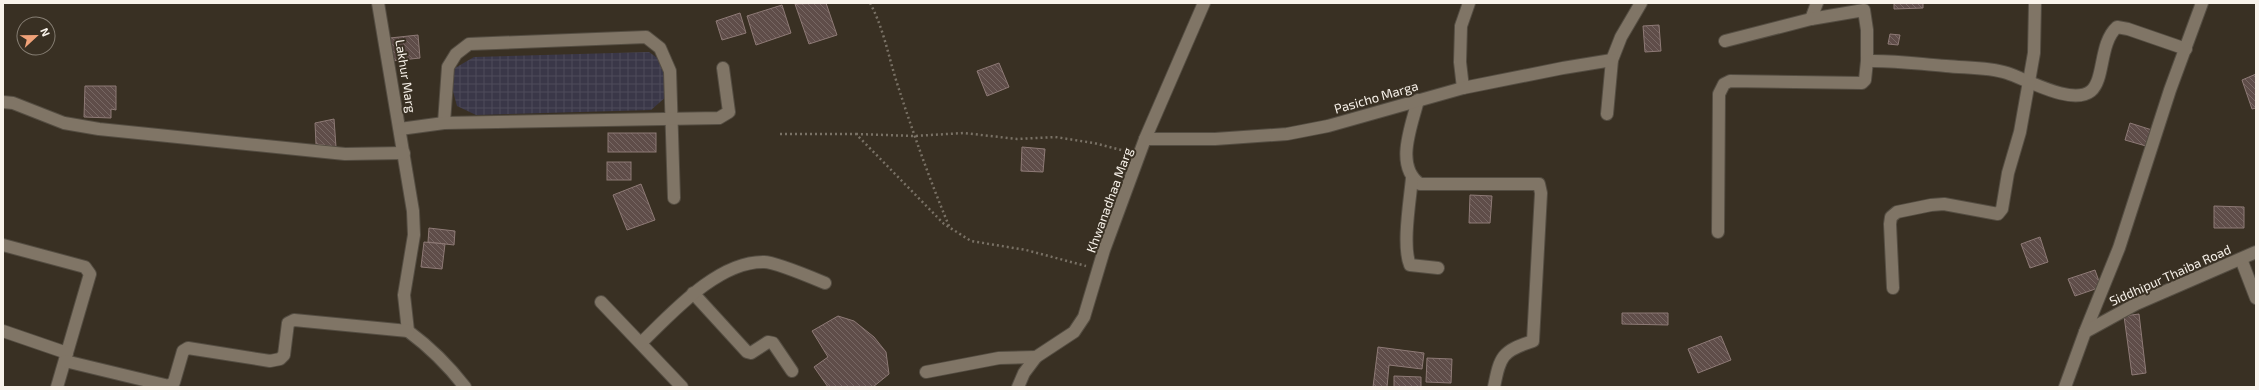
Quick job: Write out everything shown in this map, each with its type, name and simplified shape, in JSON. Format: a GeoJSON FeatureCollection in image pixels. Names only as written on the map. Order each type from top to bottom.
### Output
{"type":"FeatureCollection","features":[{"type":"Feature","properties":{"kind":"street","name":"Lakhur Marg"},"geometry":{"type":"LineString","coordinates":[[378,3],[413,211],[414,235],[404,295],[408,331]]}},
{"type":"Feature","properties":{"kind":"street","name":"Khwanadhaa Marg"},"geometry":{"type":"LineString","coordinates":[[1018,387],[1024,373],[1036,356],[1074,332],[1084,317],[1104,250],[1145,139],[1204,3]]}},
{"type":"Feature","properties":{"kind":"street"},"geometry":{"type":"LineString","coordinates":[[1463,88],[1460,62],[1461,26],[1469,3]]}},
{"type":"Feature","properties":{"kind":"street"},"geometry":{"type":"LineString","coordinates":[[1607,114],[1612,60],[1621,37],[1641,3]]}},
{"type":"Feature","properties":{"kind":"street"},"geometry":{"type":"LineString","coordinates":[[1811,19],[1817,3]]}},
{"type":"Feature","properties":{"kind":"street"},"geometry":{"type":"LineString","coordinates":[[1893,288],[1890,224],[1891,217],[1897,212],[1944,204],[1990,214],[1998,214],[2002,208],[2008,173],[2020,132],[2034,53],[2035,3]]}},
{"type":"Feature","properties":{"kind":"street"},"geometry":{"type":"LineString","coordinates":[[2065,387],[2119,248],[2170,90],[2202,3]]}},
{"type":"Feature","properties":{"kind":"street"},"geometry":{"type":"LineString","coordinates":[[1718,232],[1719,94],[1724,84],[1730,81],[1862,84],[1865,80],[1867,61],[1865,6],[1725,41]]}},
{"type":"Feature","properties":{"kind":"street"},"geometry":{"type":"LineString","coordinates":[[1867,61],[1893,60],[2006,73],[2067,94],[2081,95],[2091,91],[2096,82],[2109,34],[2117,27],[2128,29],[2186,49]]}},
{"type":"Feature","properties":{"kind":"street"},"geometry":{"type":"LineString","coordinates":[[444,123],[448,67],[456,54],[469,44],[528,40],[646,36],[660,48],[670,71],[670,119],[674,198]]}},
{"type":"Feature","properties":{"kind":"street","name":"Pasicho Marga"},"geometry":{"type":"LineString","coordinates":[[1145,139],[1215,139],[1287,134],[1328,126],[1380,109],[1463,88],[1612,60]]}},
{"type":"Feature","properties":{"kind":"street"},"geometry":{"type":"LineString","coordinates":[[400,129],[444,123],[719,118],[729,112],[723,68]]}},
{"type":"Feature","properties":{"kind":"street"},"geometry":{"type":"LineString","coordinates":[[1418,100],[1405,155],[1412,178],[1407,220],[1408,259],[1410,264],[1415,266],[1438,268]]}},
{"type":"Feature","properties":{"kind":"street"},"geometry":{"type":"LineString","coordinates":[[3,102],[13,103],[64,123],[100,129],[345,154],[404,153]]}},
{"type":"Feature","properties":{"kind":"street"},"geometry":{"type":"LineString","coordinates":[[1412,178],[1420,184],[1539,184],[1541,194],[1533,341],[1513,347],[1498,362],[1494,387]]}},
{"type":"Feature","properties":{"kind":"street"},"geometry":{"type":"LineString","coordinates":[[3,245],[85,267],[90,274],[57,387]]}},
{"type":"Feature","properties":{"kind":"street","name":"Siddhipur Thaiba Road"},"geometry":{"type":"LineString","coordinates":[[2086,332],[2136,304],[2256,252]]}},
{"type":"Feature","properties":{"kind":"street"},"geometry":{"type":"LineString","coordinates":[[2241,259],[2256,298]]}},
{"type":"Feature","properties":{"kind":"street"},"geometry":{"type":"LineString","coordinates":[[641,343],[693,293],[737,266],[765,262],[825,283]]}},
{"type":"Feature","properties":{"kind":"street"},"geometry":{"type":"LineString","coordinates":[[693,293],[747,352],[751,353],[768,342],[773,343],[792,371]]}},
{"type":"Feature","properties":{"kind":"street"},"geometry":{"type":"LineString","coordinates":[[601,302],[682,387]]}},
{"type":"Feature","properties":{"kind":"street"},"geometry":{"type":"LineString","coordinates":[[3,331],[66,357],[169,386],[174,382],[183,351],[188,348],[270,361],[280,360],[284,355],[288,324],[294,320],[408,331],[436,353],[465,387]]}},
{"type":"Feature","properties":{"kind":"street"},"geometry":{"type":"LineString","coordinates":[[926,372],[999,358],[1036,356]]}},
{"type":"Feature","properties":{"kind":"path"},"geometry":{"type":"LineString","coordinates":[[870,3],[880,21],[891,65],[914,136],[949,227]]}},
{"type":"Feature","properties":{"kind":"path"},"geometry":{"type":"LineString","coordinates":[[780,134],[914,136],[964,133],[1017,139],[1055,137],[1094,143],[1140,155]]}},
{"type":"Feature","properties":{"kind":"path"},"geometry":{"type":"LineString","coordinates":[[856,134],[882,163],[949,227],[971,241],[1026,250],[1099,270]]}},
{"type":"Feature","properties":{"kind":"shaded area"},"geometry":{"type":"Polygon","coordinates":[[[649,52],[663,62],[667,96],[651,110],[476,115],[457,106],[451,84],[455,68],[474,57],[649,52]]]}},
{"type":"Feature","properties":{"kind":"building"},"geometry":{"type":"Polygon","coordinates":[[[826,3],[837,35],[809,44],[795,4],[826,3]]]}},
{"type":"Feature","properties":{"kind":"building"},"geometry":{"type":"Polygon","coordinates":[[[1894,3],[1923,3],[1923,8],[1894,9],[1894,3]]]}},
{"type":"Feature","properties":{"kind":"building"},"geometry":{"type":"Polygon","coordinates":[[[782,5],[791,33],[756,45],[747,16],[782,5]]]}},
{"type":"Feature","properties":{"kind":"building"},"geometry":{"type":"Polygon","coordinates":[[[740,13],[746,33],[722,40],[716,21],[740,13]]]}},
{"type":"Feature","properties":{"kind":"building"},"geometry":{"type":"Polygon","coordinates":[[[1659,25],[1661,51],[1645,52],[1643,26],[1659,25]]]}},
{"type":"Feature","properties":{"kind":"building"},"geometry":{"type":"Polygon","coordinates":[[[1890,34],[1900,35],[1898,45],[1888,44],[1890,34]]]}},
{"type":"Feature","properties":{"kind":"building"},"geometry":{"type":"Polygon","coordinates":[[[418,35],[420,58],[392,61],[390,38],[418,35]]]}},
{"type":"Feature","properties":{"kind":"building"},"geometry":{"type":"Polygon","coordinates":[[[999,63],[1009,87],[987,96],[977,71],[999,63]]]}},
{"type":"Feature","properties":{"kind":"building"},"geometry":{"type":"Polygon","coordinates":[[[2256,74],[2256,108],[2252,109],[2242,80],[2256,74]]]}},
{"type":"Feature","properties":{"kind":"building"},"geometry":{"type":"Polygon","coordinates":[[[85,86],[116,86],[116,110],[111,109],[111,118],[84,117],[85,86]]]}},
{"type":"Feature","properties":{"kind":"building"},"geometry":{"type":"Polygon","coordinates":[[[334,119],[336,147],[316,144],[315,123],[334,119]]]}},
{"type":"Feature","properties":{"kind":"building"},"geometry":{"type":"Polygon","coordinates":[[[2130,123],[2152,130],[2146,146],[2125,140],[2130,123]]]}},
{"type":"Feature","properties":{"kind":"building"},"geometry":{"type":"Polygon","coordinates":[[[608,133],[656,133],[656,152],[608,152],[608,133]]]}},
{"type":"Feature","properties":{"kind":"building"},"geometry":{"type":"Polygon","coordinates":[[[1022,147],[1045,149],[1043,172],[1021,171],[1022,147]]]}},
{"type":"Feature","properties":{"kind":"building"},"geometry":{"type":"Polygon","coordinates":[[[607,162],[631,162],[631,180],[607,180],[607,162]]]}},
{"type":"Feature","properties":{"kind":"building"},"geometry":{"type":"Polygon","coordinates":[[[641,184],[655,220],[627,230],[613,195],[641,184]]]}},
{"type":"Feature","properties":{"kind":"building"},"geometry":{"type":"Polygon","coordinates":[[[1470,195],[1492,196],[1490,223],[1469,223],[1470,195]]]}},
{"type":"Feature","properties":{"kind":"building"},"geometry":{"type":"Polygon","coordinates":[[[2214,206],[2244,207],[2244,228],[2214,228],[2214,206]]]}},
{"type":"Feature","properties":{"kind":"building"},"geometry":{"type":"Polygon","coordinates":[[[429,228],[455,231],[454,245],[428,242],[429,228]]]}},
{"type":"Feature","properties":{"kind":"building"},"geometry":{"type":"Polygon","coordinates":[[[2040,237],[2048,262],[2030,268],[2021,244],[2040,237]]]}},
{"type":"Feature","properties":{"kind":"building"},"geometry":{"type":"Polygon","coordinates":[[[424,242],[445,244],[442,269],[421,267],[424,242]]]}},
{"type":"Feature","properties":{"kind":"building"},"geometry":{"type":"Polygon","coordinates":[[[2095,270],[2101,287],[2075,296],[2068,279],[2095,270]]]}},
{"type":"Feature","properties":{"kind":"building"},"geometry":{"type":"Polygon","coordinates":[[[1622,313],[1668,313],[1668,325],[1622,324],[1622,313]]]}},
{"type":"Feature","properties":{"kind":"building"},"geometry":{"type":"Polygon","coordinates":[[[2139,314],[2146,373],[2132,375],[2124,316],[2139,314]]]}},
{"type":"Feature","properties":{"kind":"building"},"geometry":{"type":"Polygon","coordinates":[[[838,316],[854,321],[874,337],[886,352],[889,374],[873,387],[828,387],[814,367],[828,357],[812,331],[838,316]]]}},
{"type":"Feature","properties":{"kind":"building"},"geometry":{"type":"Polygon","coordinates":[[[1721,336],[1731,360],[1698,373],[1688,349],[1721,336]]]}},
{"type":"Feature","properties":{"kind":"building"},"geometry":{"type":"Polygon","coordinates":[[[1378,347],[1424,353],[1422,369],[1389,365],[1387,387],[1373,387],[1378,347]]]}},
{"type":"Feature","properties":{"kind":"building"},"geometry":{"type":"Polygon","coordinates":[[[1427,358],[1452,359],[1451,383],[1426,382],[1427,358]]]}},
{"type":"Feature","properties":{"kind":"building"},"geometry":{"type":"Polygon","coordinates":[[[1394,376],[1421,377],[1421,387],[1394,387],[1394,376]]]}}]}
